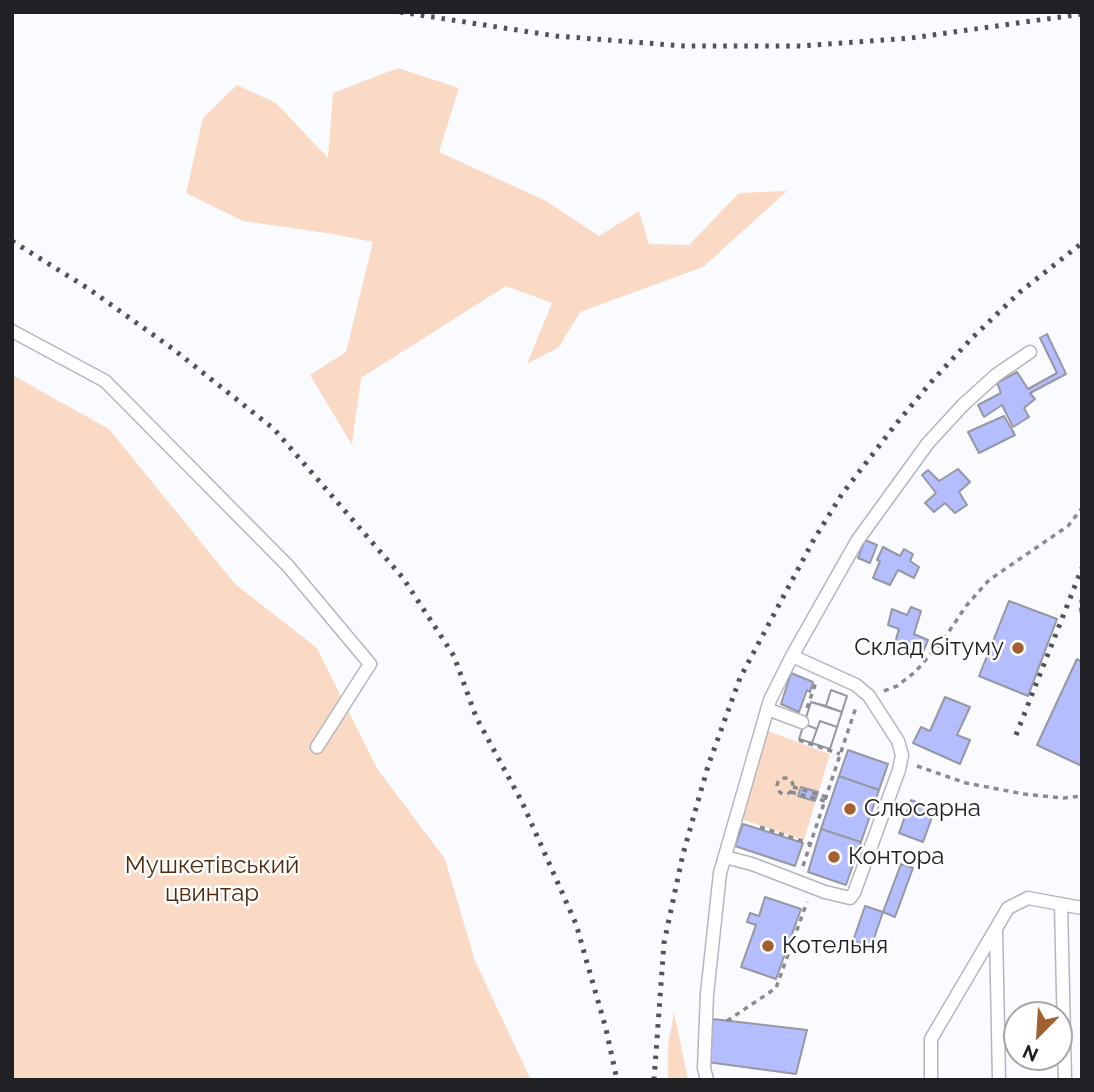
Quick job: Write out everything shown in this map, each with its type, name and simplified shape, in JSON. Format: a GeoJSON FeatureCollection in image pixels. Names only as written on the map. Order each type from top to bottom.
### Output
{"type":"FeatureCollection","features":[{"type":"Feature","properties":{"kind":"lane"},"geometry":{"type":"LineString","coordinates":[[12,331],[106,382],[288,566],[370,664],[317,747]]}},
{"type":"Feature","properties":{"kind":"lane"},"geometry":{"type":"LineString","coordinates":[[706,1080],[704,1068],[707,995],[716,904],[725,857],[767,709],[792,656],[857,541],[928,443],[988,382],[1030,352]]}},
{"type":"Feature","properties":{"kind":"lane"},"geometry":{"type":"LineString","coordinates":[[725,857],[850,898],[855,893],[899,770],[902,755],[898,741],[862,690],[792,656]]}},
{"type":"Feature","properties":{"kind":"lane"},"geometry":{"type":"LineString","coordinates":[[767,709],[802,722]]}},
{"type":"Feature","properties":{"kind":"lane"},"geometry":{"type":"LineString","coordinates":[[931,1080],[930,1039],[1007,908],[1028,898],[1082,908]]}},
{"type":"Feature","properties":{"kind":"lane"},"geometry":{"type":"LineString","coordinates":[[1061,905],[1065,1080]]}},
{"type":"Feature","properties":{"kind":"lane"},"geometry":{"type":"LineString","coordinates":[[996,928],[999,1080]]}},
{"type":"Feature","properties":{"kind":"path"},"geometry":{"type":"LineString","coordinates":[[798,881],[862,690],[885,691],[908,679],[944,639],[966,606],[989,580],[1068,526],[1082,508]]}},
{"type":"Feature","properties":{"kind":"path"},"geometry":{"type":"LineString","coordinates":[[1082,598],[1082,620]]}},
{"type":"Feature","properties":{"kind":"path"},"geometry":{"type":"LineString","coordinates":[[902,755],[916,766],[966,783],[1024,794],[1064,798],[1082,796]]}},
{"type":"Feature","properties":{"kind":"path"},"geometry":{"type":"LineString","coordinates":[[792,789],[784,795],[780,793],[778,782],[787,779],[792,789],[826,799]]}},
{"type":"Feature","properties":{"kind":"path"},"geometry":{"type":"LineString","coordinates":[[760,828],[810,844]]}},
{"type":"Feature","properties":{"kind":"path"},"geometry":{"type":"LineString","coordinates":[[727,1021],[776,988],[812,887]]}},
{"type":"Feature","properties":{"kind":"green space"},"geometry":{"type":"Polygon","coordinates":[[[398,68],[459,88],[439,152],[546,201],[599,236],[639,211],[649,244],[689,245],[739,193],[787,191],[703,267],[580,312],[559,347],[527,364],[552,303],[506,286],[361,378],[352,445],[310,375],[346,352],[373,242],[243,221],[186,193],[203,118],[237,85],[276,103],[328,158],[333,93],[398,68]]]}},
{"type":"Feature","properties":{"kind":"green space","name":"Мушкетівський цвинтар"},"geometry":{"type":"Polygon","coordinates":[[[12,375],[109,429],[235,584],[317,648],[378,770],[445,859],[475,961],[531,1080],[12,1080],[12,375]]]}},
{"type":"Feature","properties":{"kind":"green space"},"geometry":{"type":"Polygon","coordinates":[[[765,730],[830,754],[804,840],[738,818],[765,730]]]}},
{"type":"Feature","properties":{"kind":"green space"},"geometry":{"type":"Polygon","coordinates":[[[674,1012],[688,1080],[668,1080],[668,1045],[674,1012]]]}},
{"type":"Feature","properties":{"kind":"building"},"geometry":{"type":"Polygon","coordinates":[[[1047,334],[1066,374],[1030,393],[1035,399],[1024,408],[1029,417],[1013,427],[1002,405],[984,417],[978,405],[1001,393],[997,383],[1017,372],[1028,389],[1057,373],[1040,338],[1047,334]]]}},
{"type":"Feature","properties":{"kind":"building"},"geometry":{"type":"Polygon","coordinates":[[[1004,416],[1015,435],[979,453],[968,432],[1004,416]]]}},
{"type":"Feature","properties":{"kind":"building"},"geometry":{"type":"Polygon","coordinates":[[[958,469],[970,482],[959,492],[967,505],[955,513],[945,503],[934,512],[925,503],[936,493],[922,475],[928,470],[939,481],[958,469]]]}},
{"type":"Feature","properties":{"kind":"building"},"geometry":{"type":"Polygon","coordinates":[[[865,540],[877,545],[870,563],[858,558],[865,540]]]}},
{"type":"Feature","properties":{"kind":"building"},"geometry":{"type":"Polygon","coordinates":[[[883,547],[900,556],[904,549],[913,554],[910,561],[919,567],[914,578],[898,570],[890,585],[873,578],[883,547]]]}},
{"type":"Feature","properties":{"kind":"building","name":"Склад бітуму"},"geometry":{"type":"Polygon","coordinates":[[[1009,601],[1057,619],[1028,696],[979,676],[1009,601]]]}},
{"type":"Feature","properties":{"kind":"building"},"geometry":{"type":"Polygon","coordinates":[[[911,607],[921,611],[914,634],[928,640],[922,655],[905,649],[903,653],[893,649],[899,629],[888,625],[892,609],[907,615],[911,607]]]}},
{"type":"Feature","properties":{"kind":"building","name":"Склад бітуму"},"geometry":{"type":"Polygon","coordinates":[[[1077,659],[1082,662],[1082,766],[1037,745],[1077,659]]]}},
{"type":"Feature","properties":{"kind":"building"},"geometry":{"type":"Polygon","coordinates":[[[791,673],[813,682],[799,712],[781,704],[791,673]]]}},
{"type":"Feature","properties":{"kind":"building"},"geometry":{"type":"Polygon","coordinates":[[[831,690],[847,696],[842,712],[826,706],[831,690]]]}},
{"type":"Feature","properties":{"kind":"building"},"geometry":{"type":"Polygon","coordinates":[[[831,690],[847,696],[830,749],[799,739],[811,702],[826,706],[831,690]]]}},
{"type":"Feature","properties":{"kind":"building"},"geometry":{"type":"Polygon","coordinates":[[[945,697],[970,707],[957,735],[970,740],[960,764],[913,743],[921,727],[930,731],[945,697]]]}},
{"type":"Feature","properties":{"kind":"building"},"geometry":{"type":"Polygon","coordinates":[[[811,702],[842,712],[837,727],[820,721],[817,729],[804,724],[811,702]]]}},
{"type":"Feature","properties":{"kind":"building"},"geometry":{"type":"Polygon","coordinates":[[[820,721],[837,727],[830,749],[812,743],[820,721]]]}},
{"type":"Feature","properties":{"kind":"building"},"geometry":{"type":"Polygon","coordinates":[[[804,724],[817,729],[812,743],[799,739],[804,724]]]}},
{"type":"Feature","properties":{"kind":"building"},"geometry":{"type":"Polygon","coordinates":[[[848,750],[888,764],[879,790],[839,776],[848,750]]]}},
{"type":"Feature","properties":{"kind":"building","name":"Слюсарна"},"geometry":{"type":"Polygon","coordinates":[[[839,776],[879,790],[861,842],[821,829],[839,776]]]}},
{"type":"Feature","properties":{"kind":"building"},"geometry":{"type":"Polygon","coordinates":[[[801,787],[818,792],[815,801],[798,796],[801,787]]]}},
{"type":"Feature","properties":{"kind":"building"},"geometry":{"type":"Polygon","coordinates":[[[911,800],[935,809],[923,842],[899,833],[911,800]]]}},
{"type":"Feature","properties":{"kind":"building"},"geometry":{"type":"Polygon","coordinates":[[[743,824],[803,843],[795,866],[735,846],[743,824]]]}},
{"type":"Feature","properties":{"kind":"building","name":"Контора"},"geometry":{"type":"Polygon","coordinates":[[[821,829],[861,842],[846,885],[808,872],[821,829]]]}},
{"type":"Feature","properties":{"kind":"building"},"geometry":{"type":"Polygon","coordinates":[[[901,864],[913,868],[895,917],[883,912],[901,864]]]}},
{"type":"Feature","properties":{"kind":"building","name":"Котельня"},"geometry":{"type":"Polygon","coordinates":[[[765,897],[801,909],[776,979],[741,967],[756,925],[747,922],[750,913],[759,916],[765,897]]]}},
{"type":"Feature","properties":{"kind":"building"},"geometry":{"type":"Polygon","coordinates":[[[865,906],[883,912],[871,947],[853,941],[865,906]]]}},
{"type":"Feature","properties":{"kind":"building"},"geometry":{"type":"Polygon","coordinates":[[[713,1019],[807,1030],[796,1074],[707,1062],[713,1019]]]}},
{"type":"Feature","properties":{"kind":"railway"},"geometry":{"type":"LineString","coordinates":[[400,12],[556,36],[684,46],[802,46],[911,38],[1082,14]]}},
{"type":"Feature","properties":{"kind":"railway"},"geometry":{"type":"LineString","coordinates":[[12,241],[89,289],[173,349],[274,429],[403,578],[454,656],[476,717],[522,802],[576,924],[606,1029],[617,1080]]}},
{"type":"Feature","properties":{"kind":"railway"},"geometry":{"type":"LineString","coordinates":[[654,1080],[664,943],[683,854],[708,766],[740,678],[813,541],[842,494],[896,424],[972,338],[1020,292],[1082,243]]}},
{"type":"Feature","properties":{"kind":"railway"},"geometry":{"type":"LineString","coordinates":[[1016,735],[1082,568]]}},
{"type":"Feature","properties":{"kind":"place","name":"Склад бітуму"},"geometry":{"type":"Point","coordinates":[1018,648]}},
{"type":"Feature","properties":{"kind":"place","name":"Слюсарна"},"geometry":{"type":"Point","coordinates":[850,809]}},
{"type":"Feature","properties":{"kind":"place","name":"Контора"},"geometry":{"type":"Point","coordinates":[834,857]}},
{"type":"Feature","properties":{"kind":"place","name":"Котельня"},"geometry":{"type":"Point","coordinates":[768,946]}}]}
